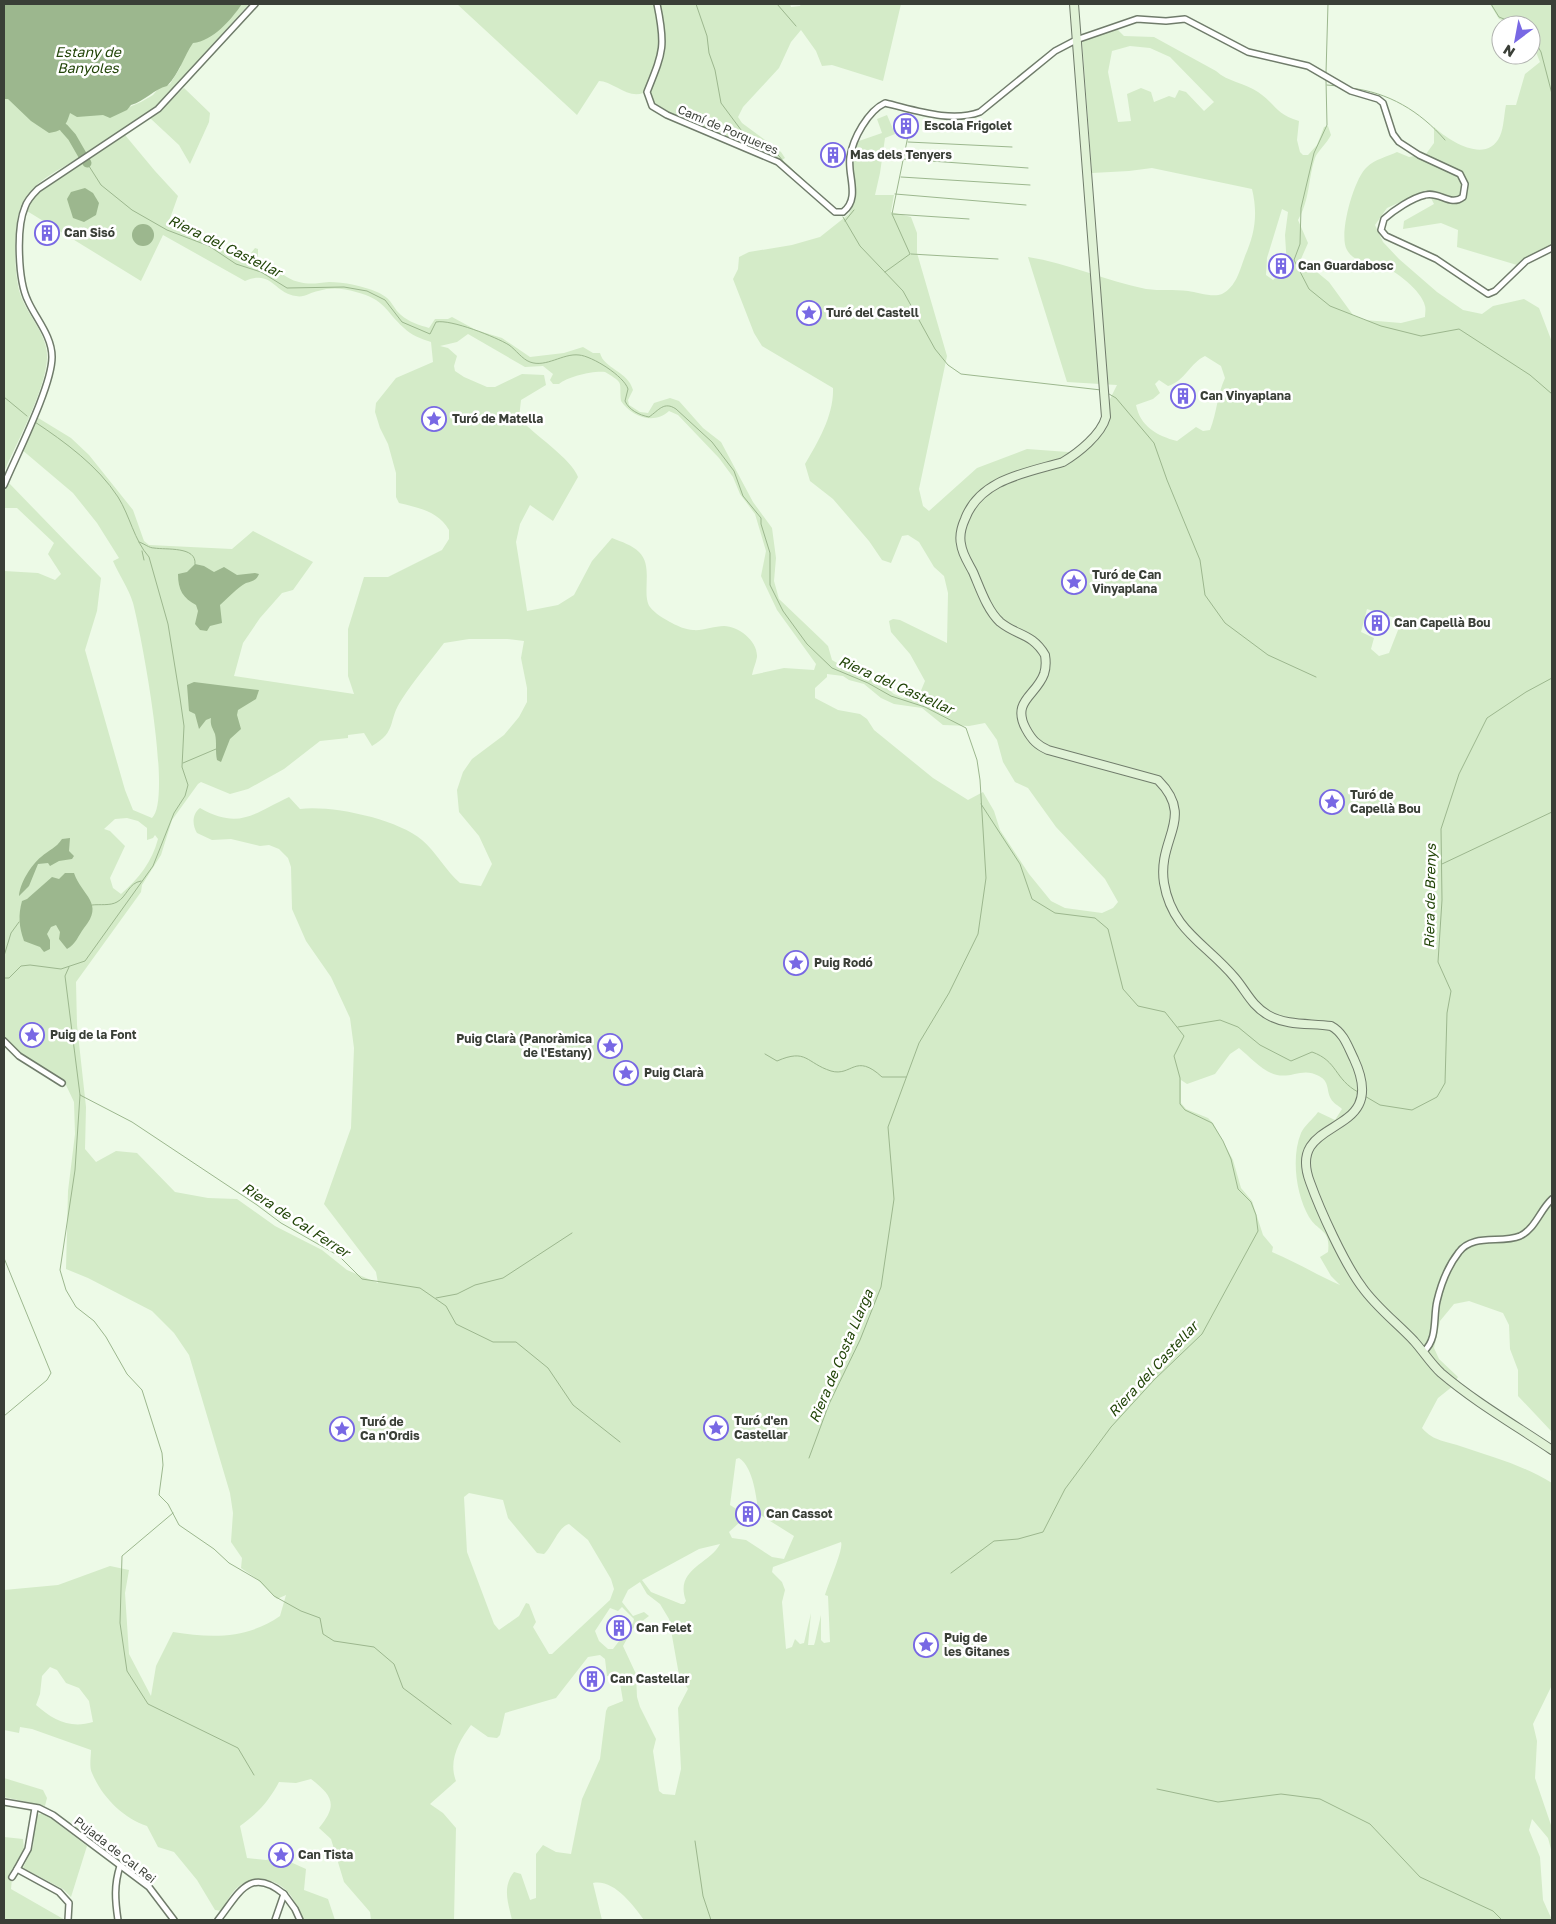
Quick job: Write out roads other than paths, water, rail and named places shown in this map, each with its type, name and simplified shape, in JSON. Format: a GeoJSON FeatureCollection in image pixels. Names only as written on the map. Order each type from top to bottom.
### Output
{"type":"FeatureCollection","features":[{"type":"Feature","properties":{"kind":"main road"},"geometry":{"type":"LineString","coordinates":[[1074,4],[1106,417],[1099,432],[1070,458],[999,482],[985,490],[976,499],[967,514],[960,531],[961,546],[987,603],[996,616],[1001,622],[1032,638],[1045,655],[1043,676],[1026,698],[1021,710],[1023,724],[1031,739],[1038,746],[1048,750],[1158,780],[1170,792],[1176,806],[1175,821],[1163,859],[1164,881],[1172,912],[1190,935],[1236,978],[1257,1008],[1281,1021],[1331,1026],[1338,1030],[1344,1038],[1361,1080],[1362,1101],[1350,1118],[1314,1140],[1306,1157],[1306,1169],[1309,1182],[1336,1239],[1362,1287],[1424,1351],[1440,1372],[1552,1450]]}},
{"type":"Feature","properties":{"kind":"street"},"geometry":{"type":"LineString","coordinates":[[4,485],[45,387],[52,358],[50,342],[23,291],[21,280],[22,217],[28,201],[38,189],[162,105],[255,4]]}},
{"type":"Feature","properties":{"kind":"street","name":"Camí de Porqueres"},"geometry":{"type":"LineString","coordinates":[[657,4],[663,32],[663,53],[648,92],[652,106],[667,115],[778,162],[832,209],[839,212],[847,209],[852,199],[850,158],[854,143],[872,111],[878,106],[886,103],[937,114],[971,115],[980,112],[1055,50],[1076,40]]}},
{"type":"Feature","properties":{"kind":"street"},"geometry":{"type":"LineString","coordinates":[[1076,40],[1137,19],[1166,21],[1185,19],[1242,49],[1308,66],[1344,86],[1350,92],[1378,99],[1383,103],[1393,134],[1399,142],[1419,155],[1460,174],[1464,184],[1465,192],[1463,198],[1458,201],[1451,201],[1436,195],[1425,195],[1384,219],[1381,230],[1386,236],[1436,258],[1488,294],[1495,291],[1526,261],[1552,248]]}},
{"type":"Feature","properties":{"kind":"street"},"geometry":{"type":"LineString","coordinates":[[4,1041],[19,1056],[62,1083]]}},
{"type":"Feature","properties":{"kind":"street"},"geometry":{"type":"LineString","coordinates":[[1424,1351],[1429,1347],[1432,1336],[1441,1287],[1457,1254],[1464,1246],[1473,1242],[1523,1234],[1532,1227],[1544,1207],[1552,1199]]}},
{"type":"Feature","properties":{"kind":"street","name":"Pujada de Cal Rei"},"geometry":{"type":"LineString","coordinates":[[4,1802],[35,1808],[54,1815],[149,1887],[174,1920]]}},
{"type":"Feature","properties":{"kind":"street"},"geometry":{"type":"LineString","coordinates":[[12,1877],[28,1849],[35,1808]]}},
{"type":"Feature","properties":{"kind":"street"},"geometry":{"type":"LineString","coordinates":[[118,1920],[115,1882],[120,1866]]}},
{"type":"Feature","properties":{"kind":"street"},"geometry":{"type":"LineString","coordinates":[[18,1869],[60,1892],[69,1903],[70,1914],[68,1920]]}},
{"type":"Feature","properties":{"kind":"street"},"geometry":{"type":"LineString","coordinates":[[218,1920],[240,1889],[253,1883],[267,1882],[284,1894],[295,1908],[300,1920]]}},
{"type":"Feature","properties":{"kind":"street"},"geometry":{"type":"LineString","coordinates":[[274,1920],[284,1894]]}},
{"type":"Feature","properties":{"kind":"water","name":"Estany de Banyoles"},"geometry":{"type":"Polygon","coordinates":[[[4,4],[242,4],[221,29],[208,38],[193,43],[175,76],[167,86],[110,118],[103,115],[77,117],[70,113],[64,127],[49,133],[31,121],[8,99],[4,99],[4,4]]]}},
{"type":"Feature","properties":{"kind":"water"},"geometry":{"type":"Polygon","coordinates":[[[85,188],[93,193],[99,203],[96,215],[84,222],[73,218],[67,199],[71,192],[85,188]]]}},
{"type":"Feature","properties":{"kind":"water"},"geometry":{"type":"Polygon","coordinates":[[[143,224],[151,227],[154,235],[151,243],[143,246],[135,243],[132,235],[135,227],[143,224]]]}},
{"type":"Feature","properties":{"kind":"water"},"geometry":{"type":"Polygon","coordinates":[[[195,564],[204,566],[214,572],[224,567],[237,575],[259,574],[255,579],[236,590],[220,605],[222,623],[210,626],[207,631],[200,630],[195,624],[198,611],[196,605],[185,596],[179,585],[178,574],[187,572],[195,564]]]}},
{"type":"Feature","properties":{"kind":"water"},"geometry":{"type":"Polygon","coordinates":[[[194,682],[259,690],[256,699],[238,710],[237,715],[241,729],[230,739],[221,762],[217,760],[216,737],[211,724],[211,718],[206,720],[199,729],[195,714],[189,711],[187,685],[194,682]]]}},
{"type":"Feature","properties":{"kind":"water"},"geometry":{"type":"Polygon","coordinates":[[[70,838],[69,851],[74,856],[72,859],[59,861],[50,866],[48,863],[38,864],[29,886],[19,896],[24,880],[33,865],[62,839],[70,838]]]}},
{"type":"Feature","properties":{"kind":"water"},"geometry":{"type":"Polygon","coordinates":[[[65,873],[74,873],[90,900],[92,912],[90,919],[77,940],[67,949],[59,939],[60,932],[56,925],[51,927],[47,934],[50,940],[50,949],[44,952],[40,947],[24,941],[20,921],[22,901],[27,899],[52,877],[59,879],[65,873]]]}},
{"type":"Feature","properties":{"kind":"waterway"},"geometry":{"type":"LineString","coordinates":[[696,4],[707,36],[709,53],[715,70],[721,103],[747,138],[766,143],[834,208]]}},
{"type":"Feature","properties":{"kind":"waterway"},"geometry":{"type":"LineString","coordinates":[[777,4],[796,26]]}},
{"type":"Feature","properties":{"kind":"waterway"},"geometry":{"type":"LineString","coordinates":[[1326,73],[1328,4]]}},
{"type":"Feature","properties":{"kind":"waterway"},"geometry":{"type":"LineString","coordinates":[[1491,4],[1498,15]]}},
{"type":"Feature","properties":{"kind":"waterway"},"geometry":{"type":"LineString","coordinates":[[1541,52],[1552,94]]}},
{"type":"Feature","properties":{"kind":"waterway"},"geometry":{"type":"LineString","coordinates":[[1326,80],[1327,125],[1314,153],[1301,208],[1300,244],[1294,260],[1309,289],[1330,306],[1381,326],[1421,336],[1459,329],[1530,375],[1552,394]]}},
{"type":"Feature","properties":{"kind":"waterway"},"geometry":{"type":"LineString","coordinates":[[1327,85],[1338,86]]}},
{"type":"Feature","properties":{"kind":"waterway"},"geometry":{"type":"LineString","coordinates":[[1350,88],[1377,94],[1402,105],[1425,120],[1445,140]]}},
{"type":"Feature","properties":{"kind":"waterway"},"geometry":{"type":"LineString","coordinates":[[64,128],[72,137],[87,163]]}},
{"type":"Feature","properties":{"kind":"waterway"},"geometry":{"type":"LineString","coordinates":[[885,272],[910,254],[892,214],[908,136]]}},
{"type":"Feature","properties":{"kind":"waterway"},"geometry":{"type":"LineString","coordinates":[[908,142],[1012,147]]}},
{"type":"Feature","properties":{"kind":"waterway"},"geometry":{"type":"LineString","coordinates":[[903,159],[1028,168]]}},
{"type":"Feature","properties":{"kind":"waterway","name":"Riera del Castellar"},"geometry":{"type":"LineString","coordinates":[[87,163],[101,185],[132,210],[167,230],[209,246],[236,264],[261,272],[287,288],[344,287],[367,291],[385,300],[402,322],[430,334],[436,322],[462,326],[484,333],[509,345],[530,362],[542,363],[573,355],[585,356],[607,368],[620,378],[628,389],[625,401],[635,412],[649,417],[665,406],[676,409],[712,442],[734,471],[743,496],[761,518],[770,553],[770,585],[783,611],[807,644],[832,668],[868,683],[891,696],[925,707],[966,728],[977,760],[980,780],[986,878],[978,934],[949,993],[919,1043],[888,1127],[894,1199],[881,1287],[860,1340],[829,1404],[809,1458]]}},
{"type":"Feature","properties":{"kind":"waterway"},"geometry":{"type":"LineString","coordinates":[[901,177],[1030,185]]}},
{"type":"Feature","properties":{"kind":"waterway"},"geometry":{"type":"LineString","coordinates":[[895,194],[1026,205]]}},
{"type":"Feature","properties":{"kind":"waterway"},"geometry":{"type":"LineString","coordinates":[[845,221],[854,210]]}},
{"type":"Feature","properties":{"kind":"waterway"},"geometry":{"type":"LineString","coordinates":[[893,214],[969,219]]}},
{"type":"Feature","properties":{"kind":"waterway"},"geometry":{"type":"LineString","coordinates":[[843,217],[860,246],[903,291],[935,349],[948,365],[961,374],[1101,390]]}},
{"type":"Feature","properties":{"kind":"waterway"},"geometry":{"type":"LineString","coordinates":[[911,254],[998,259]]}},
{"type":"Feature","properties":{"kind":"waterway"},"geometry":{"type":"LineString","coordinates":[[1109,394],[1116,398],[1154,443],[1200,560],[1205,595],[1225,623],[1268,655],[1316,677]]}},
{"type":"Feature","properties":{"kind":"waterway"},"geometry":{"type":"LineString","coordinates":[[4,397],[27,416]]}},
{"type":"Feature","properties":{"kind":"waterway"},"geometry":{"type":"LineString","coordinates":[[4,978],[9,978],[21,966],[30,965],[61,969],[85,961],[153,866],[174,813],[185,796],[188,785],[182,767],[184,726],[168,624],[149,557],[140,543],[118,497],[101,475],[80,455],[35,422]]}},
{"type":"Feature","properties":{"kind":"waterway"},"geometry":{"type":"LineString","coordinates":[[139,542],[152,548],[186,552],[191,554],[195,564]]}},
{"type":"Feature","properties":{"kind":"waterway"},"geometry":{"type":"LineString","coordinates":[[142,551],[144,560]]}},
{"type":"Feature","properties":{"kind":"waterway","name":"Riera de Brenys"},"geometry":{"type":"LineString","coordinates":[[1363,1095],[1380,1105],[1412,1110],[1437,1097],[1445,1083],[1447,1013],[1451,991],[1438,962],[1442,900],[1441,829],[1459,774],[1487,718],[1526,692],[1552,678]]}},
{"type":"Feature","properties":{"kind":"waterway"},"geometry":{"type":"LineString","coordinates":[[183,763],[216,749]]}},
{"type":"Feature","properties":{"kind":"waterway","name":"Riera del Castellar"},"geometry":{"type":"LineString","coordinates":[[951,1573],[994,1541],[1018,1539],[1043,1532],[1065,1489],[1111,1427],[1154,1380],[1202,1334],[1258,1231],[1256,1215],[1251,1202],[1238,1189],[1231,1159],[1212,1123],[1185,1110],[1180,1104],[1180,1078],[1174,1056],[1184,1036],[1165,1012],[1138,1006],[1123,989],[1108,929],[1095,918],[1055,913],[1032,899],[1020,864],[981,804]]}},
{"type":"Feature","properties":{"kind":"waterway"},"geometry":{"type":"LineString","coordinates":[[1442,864],[1552,812]]}},
{"type":"Feature","properties":{"kind":"waterway"},"geometry":{"type":"LineString","coordinates":[[92,905],[117,902],[133,884],[141,881]]}},
{"type":"Feature","properties":{"kind":"waterway"},"geometry":{"type":"LineString","coordinates":[[4,956],[11,933],[19,922]]}},
{"type":"Feature","properties":{"kind":"waterway","name":"Riera de Cal Ferrer"},"geometry":{"type":"LineString","coordinates":[[69,967],[65,976],[80,1095],[132,1122],[281,1223],[339,1256],[362,1279],[420,1288],[446,1306],[456,1324],[493,1342],[516,1342],[548,1368],[573,1405],[620,1442]]}},
{"type":"Feature","properties":{"kind":"waterway","name":"Riera de Brenys"},"geometry":{"type":"LineString","coordinates":[[1178,1027],[1220,1020],[1238,1027],[1260,1045],[1291,1061],[1312,1052],[1327,1060],[1344,1082],[1358,1092]]}},
{"type":"Feature","properties":{"kind":"waterway"},"geometry":{"type":"LineString","coordinates":[[765,1054],[777,1061],[787,1057],[801,1056],[831,1071],[838,1072],[854,1067],[866,1066],[882,1077],[906,1077]]}},
{"type":"Feature","properties":{"kind":"waterway"},"geometry":{"type":"LineString","coordinates":[[80,1095],[75,1170],[60,1270],[66,1290],[76,1307],[94,1321],[106,1337],[127,1374],[142,1390],[162,1453],[163,1465],[159,1495],[168,1504],[179,1525],[214,1549],[229,1563],[260,1581],[274,1596],[301,1611],[320,1618],[323,1634],[334,1641],[374,1647],[394,1664],[403,1688],[451,1724]]}},
{"type":"Feature","properties":{"kind":"waterway"},"geometry":{"type":"LineString","coordinates":[[436,1298],[457,1294],[475,1285],[503,1278],[572,1233]]}},
{"type":"Feature","properties":{"kind":"waterway"},"geometry":{"type":"LineString","coordinates":[[4,1258],[51,1373],[47,1380],[4,1416]]}},
{"type":"Feature","properties":{"kind":"waterway"},"geometry":{"type":"LineString","coordinates":[[173,1513],[122,1556],[120,1623],[127,1671],[148,1704],[238,1748],[254,1775]]}},
{"type":"Feature","properties":{"kind":"waterway"},"geometry":{"type":"LineString","coordinates":[[1157,1789],[1218,1802],[1281,1794],[1320,1799],[1370,1824],[1420,1877],[1493,1911],[1502,1920]]}},
{"type":"Feature","properties":{"kind":"waterway"},"geometry":{"type":"LineString","coordinates":[[695,1841],[703,1896],[711,1920]]}},
{"type":"Feature","properties":{"kind":"place","name":"Escola Frigolet"},"geometry":{"type":"Point","coordinates":[906,126]}},
{"type":"Feature","properties":{"kind":"place","name":"Mas dels Tenyers"},"geometry":{"type":"Point","coordinates":[833,155]}},
{"type":"Feature","properties":{"kind":"place","name":"Can Sisó"},"geometry":{"type":"Point","coordinates":[47,233]}},
{"type":"Feature","properties":{"kind":"place","name":"Can Guardabosc"},"geometry":{"type":"Point","coordinates":[1281,266]}},
{"type":"Feature","properties":{"kind":"place","name":"Turó del Castell"},"geometry":{"type":"Point","coordinates":[809,313]}},
{"type":"Feature","properties":{"kind":"place","name":"Can Vinyaplana"},"geometry":{"type":"Point","coordinates":[1183,396]}},
{"type":"Feature","properties":{"kind":"place","name":"Turó de Matella"},"geometry":{"type":"Point","coordinates":[434,419]}},
{"type":"Feature","properties":{"kind":"place","name":"Turó de Can Vinyaplana"},"geometry":{"type":"Point","coordinates":[1074,582]}},
{"type":"Feature","properties":{"kind":"place","name":"Can Capellà Bou"},"geometry":{"type":"Point","coordinates":[1377,623]}},
{"type":"Feature","properties":{"kind":"place","name":"Turó de Capellà Bou"},"geometry":{"type":"Point","coordinates":[1332,802]}},
{"type":"Feature","properties":{"kind":"place","name":"Puig Rodó"},"geometry":{"type":"Point","coordinates":[796,963]}},
{"type":"Feature","properties":{"kind":"place","name":"Puig de la Font"},"geometry":{"type":"Point","coordinates":[32,1035]}},
{"type":"Feature","properties":{"kind":"place","name":"Puig Clarà (Panoràmica de l'Estany)"},"geometry":{"type":"Point","coordinates":[610,1046]}},
{"type":"Feature","properties":{"kind":"place","name":"Puig Clarà"},"geometry":{"type":"Point","coordinates":[626,1073]}},
{"type":"Feature","properties":{"kind":"place","name":"Turó d'en Castellar"},"geometry":{"type":"Point","coordinates":[716,1428]}},
{"type":"Feature","properties":{"kind":"place","name":"Turó de Ca n'Ordis"},"geometry":{"type":"Point","coordinates":[342,1429]}},
{"type":"Feature","properties":{"kind":"place","name":"Can Cassot"},"geometry":{"type":"Point","coordinates":[748,1514]}},
{"type":"Feature","properties":{"kind":"place","name":"Can Felet"},"geometry":{"type":"Point","coordinates":[619,1628]}},
{"type":"Feature","properties":{"kind":"place","name":"Puig de les Gitanes"},"geometry":{"type":"Point","coordinates":[926,1645]}},
{"type":"Feature","properties":{"kind":"place","name":"Can Castellar"},"geometry":{"type":"Point","coordinates":[592,1679]}},
{"type":"Feature","properties":{"kind":"place","name":"Can Tista"},"geometry":{"type":"Point","coordinates":[281,1855]}},
{"type":"Feature","properties":{"kind":"water label","name":"Riera de Costa Llarga"},"geometry":{"type":"Point","coordinates":[841,1356]}}]}
